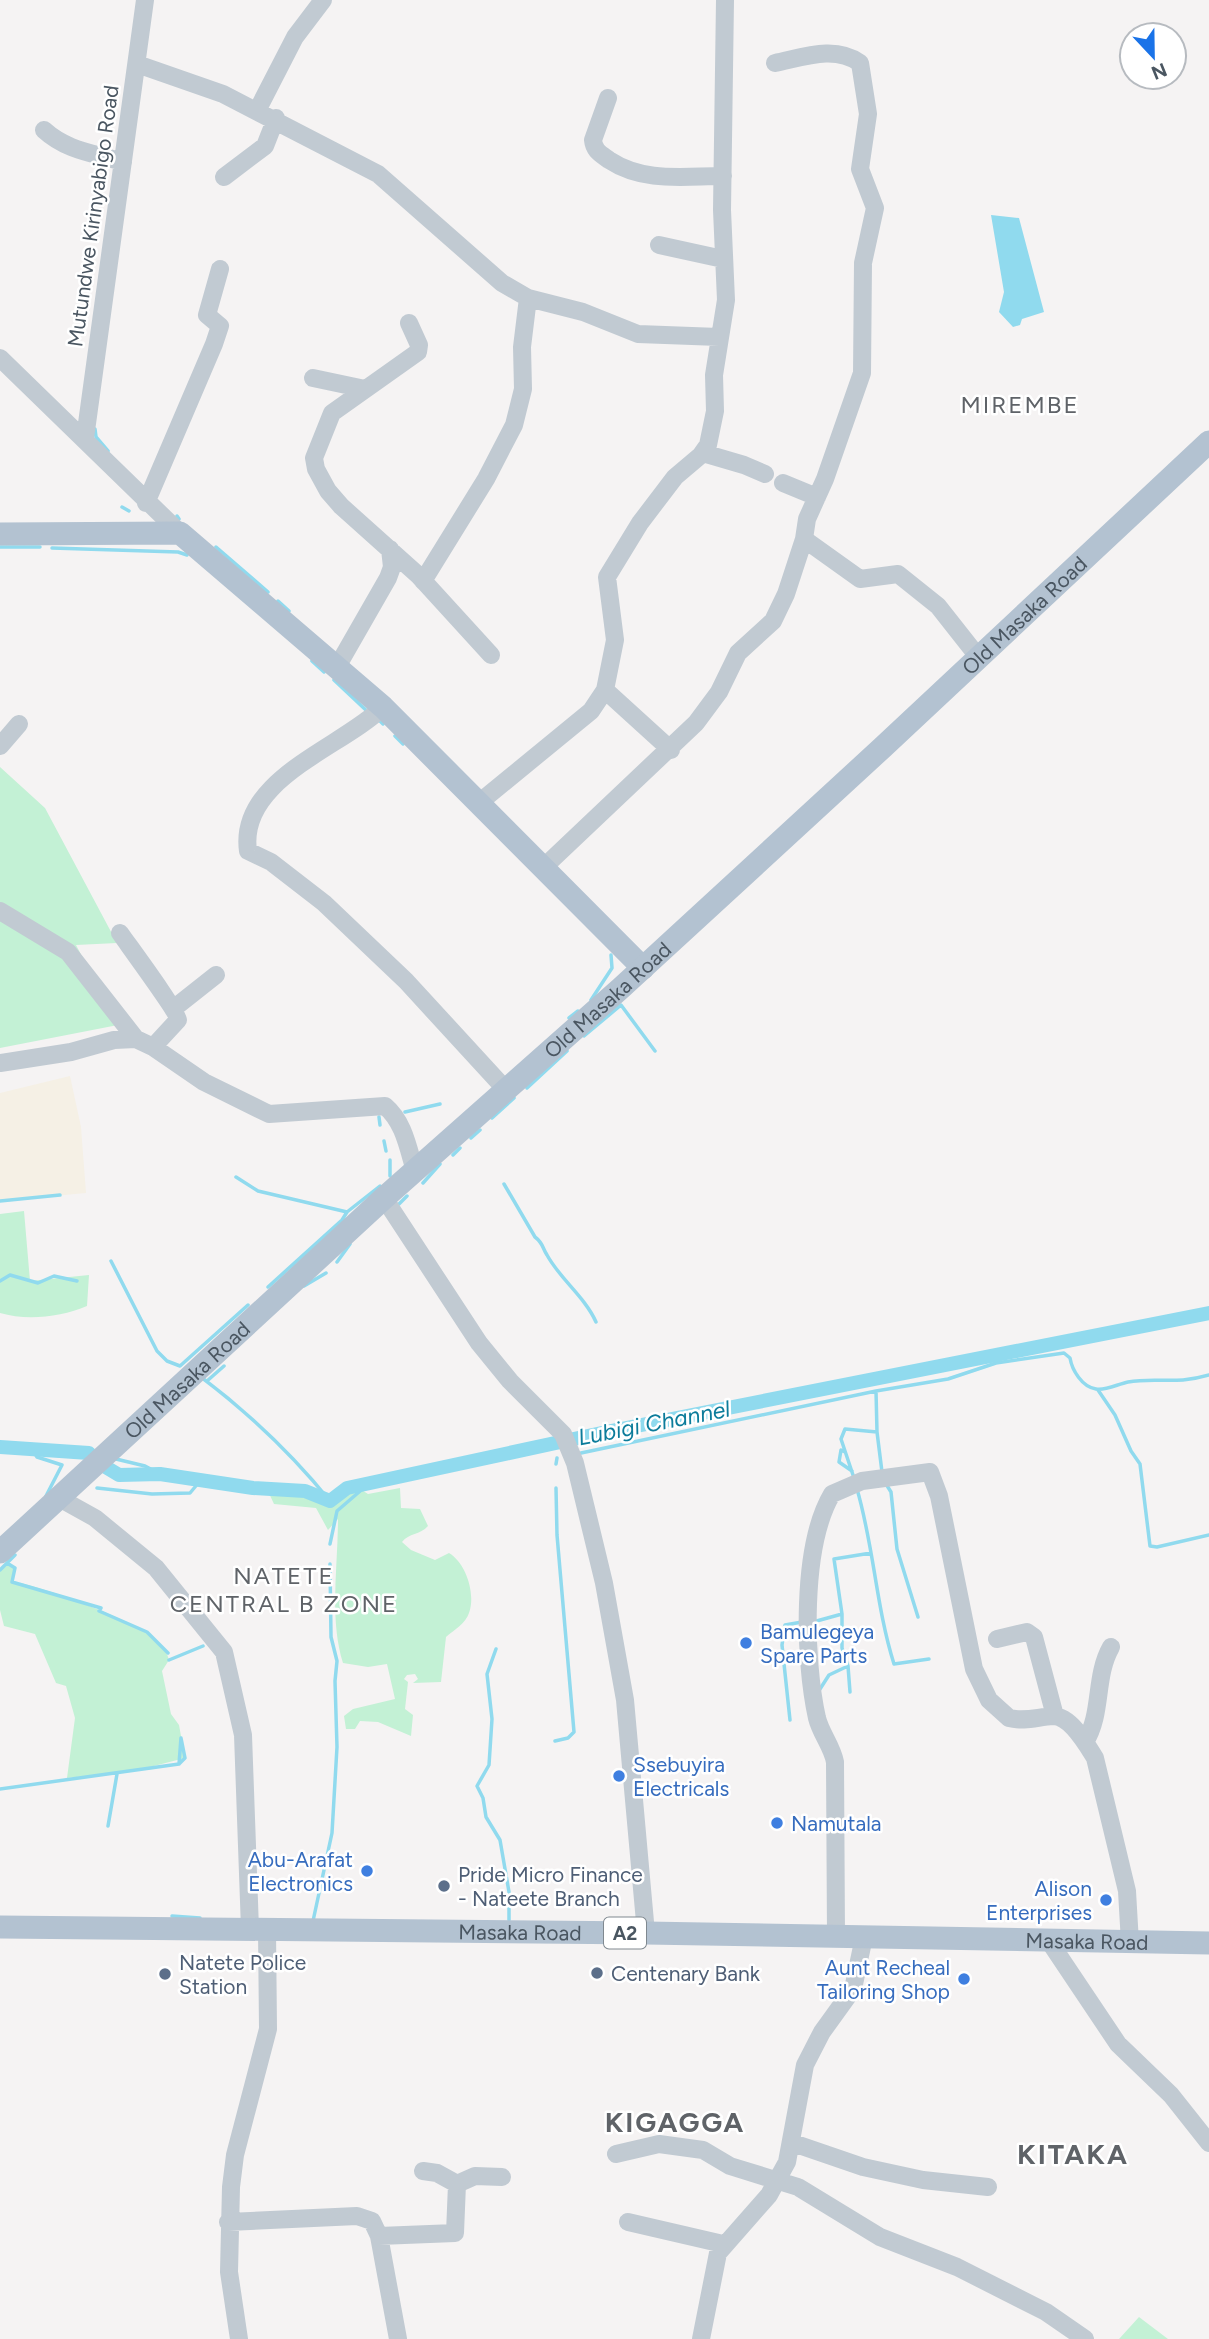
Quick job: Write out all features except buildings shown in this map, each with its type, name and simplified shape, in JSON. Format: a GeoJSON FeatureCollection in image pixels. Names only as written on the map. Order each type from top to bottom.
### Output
{"type":"FeatureCollection","features":[{"type":"Feature","properties":{"kind":"main road","name":"Old Masaka Road"},"geometry":{"type":"LineString","coordinates":[[0,1552],[384,1198],[643,968],[979,659],[1209,442]]}},
{"type":"Feature","properties":{"kind":"main road"},"geometry":{"type":"LineString","coordinates":[[0,534],[180,533],[383,707],[643,968]]}},
{"type":"Feature","properties":{"kind":"main road","name":"Masaka Road"},"geometry":{"type":"LineString","coordinates":[[0,1927],[646,1933],[1209,1943]]}},
{"type":"Feature","properties":{"kind":"street","name":"Mutundwe Kirinyabigo Road"},"geometry":{"type":"LineString","coordinates":[[85,438],[145,0]]}},
{"type":"Feature","properties":{"kind":"street"},"geometry":{"type":"LineString","coordinates":[[258,109],[295,37],[323,0]]}},
{"type":"Feature","properties":{"kind":"street"},"geometry":{"type":"LineString","coordinates":[[480,802],[591,711],[605,691],[615,640],[607,577],[624,544],[675,477],[703,453],[708,445],[715,411],[714,375],[726,300],[723,259],[725,0]]}},
{"type":"Feature","properties":{"kind":"street"},"geometry":{"type":"LineString","coordinates":[[544,867],[671,750],[719,692],[743,646],[776,617],[804,539],[807,519],[854,400],[864,355],[863,263],[875,208],[860,169],[868,114],[860,63],[848,54],[819,54],[775,63]]}},
{"type":"Feature","properties":{"kind":"street"},"geometry":{"type":"LineString","coordinates":[[137,64],[223,93],[276,118],[378,174],[502,283],[528,298],[583,312],[638,334],[719,337]]}},
{"type":"Feature","properties":{"kind":"street"},"geometry":{"type":"LineString","coordinates":[[608,98],[593,139],[597,152],[624,170],[662,178],[723,176]]}},
{"type":"Feature","properties":{"kind":"street"},"geometry":{"type":"LineString","coordinates":[[224,177],[265,146],[276,118]]}},
{"type":"Feature","properties":{"kind":"street"},"geometry":{"type":"LineString","coordinates":[[44,131],[58,142],[81,152],[123,162]]}},
{"type":"Feature","properties":{"kind":"street"},"geometry":{"type":"LineString","coordinates":[[659,246],[723,259]]}},
{"type":"Feature","properties":{"kind":"street"},"geometry":{"type":"LineString","coordinates":[[146,503],[220,326],[207,315],[220,269]]}},
{"type":"Feature","properties":{"kind":"street"},"geometry":{"type":"LineString","coordinates":[[424,580],[486,479],[514,425],[523,389],[522,347],[528,298]]}},
{"type":"Feature","properties":{"kind":"street"},"geometry":{"type":"LineString","coordinates":[[409,323],[419,345],[418,352],[350,397],[327,421],[314,458],[319,479],[328,491],[424,580],[491,655]]}},
{"type":"Feature","properties":{"kind":"street"},"geometry":{"type":"LineString","coordinates":[[0,358],[85,438],[146,503],[180,533]]}},
{"type":"Feature","properties":{"kind":"street"},"geometry":{"type":"LineString","coordinates":[[313,378],[365,389]]}},
{"type":"Feature","properties":{"kind":"street"},"geometry":{"type":"LineString","coordinates":[[703,453],[734,461],[765,474]]}},
{"type":"Feature","properties":{"kind":"street"},"geometry":{"type":"LineString","coordinates":[[783,483],[817,497]]}},
{"type":"Feature","properties":{"kind":"street"},"geometry":{"type":"LineString","coordinates":[[804,539],[860,579],[898,574],[938,606],[979,659]]}},
{"type":"Feature","properties":{"kind":"street"},"geometry":{"type":"LineString","coordinates":[[337,667],[388,578],[392,567],[390,549]]}},
{"type":"Feature","properties":{"kind":"street"},"geometry":{"type":"LineString","coordinates":[[605,691],[671,750]]}},
{"type":"Feature","properties":{"kind":"street"},"geometry":{"type":"LineString","coordinates":[[383,707],[360,727],[270,787],[254,812],[248,851],[271,862],[324,903],[406,981],[506,1090]]}},
{"type":"Feature","properties":{"kind":"street"},"geometry":{"type":"LineString","coordinates":[[0,746],[19,724]]}},
{"type":"Feature","properties":{"kind":"street"},"geometry":{"type":"LineString","coordinates":[[0,911],[68,951],[136,1039],[153,1047],[204,1082],[269,1114],[385,1106],[396,1117],[415,1171]]}},
{"type":"Feature","properties":{"kind":"street"},"geometry":{"type":"LineString","coordinates":[[120,933],[178,1020],[153,1047]]}},
{"type":"Feature","properties":{"kind":"street"},"geometry":{"type":"LineString","coordinates":[[173,1009],[216,975]]}},
{"type":"Feature","properties":{"kind":"street"},"geometry":{"type":"LineString","coordinates":[[0,1063],[71,1052],[114,1040],[136,1039]]}},
{"type":"Feature","properties":{"kind":"street"},"geometry":{"type":"LineString","coordinates":[[384,1198],[479,1343],[510,1381],[566,1440],[585,1499],[604,1583],[625,1700],[646,1933]]}},
{"type":"Feature","properties":{"kind":"street"},"geometry":{"type":"LineString","coordinates":[[836,1937],[835,1762],[831,1746],[817,1720],[806,1638],[813,1558],[822,1518],[832,1494],[862,1481],[925,1472],[933,1474],[978,1682],[989,1700],[1009,1718],[1032,1720],[1055,1716]]}},
{"type":"Feature","properties":{"kind":"street"},"geometry":{"type":"LineString","coordinates":[[59,1498],[94,1518],[156,1568],[224,1652],[243,1735],[268,2029],[235,2155],[228,2222],[229,2272],[239,2339]]}},
{"type":"Feature","properties":{"kind":"street"},"geometry":{"type":"LineString","coordinates":[[997,1639],[1027,1632],[1034,1637],[1055,1716],[1085,1742],[1101,1776],[1127,1891],[1130,1943]]}},
{"type":"Feature","properties":{"kind":"street"},"geometry":{"type":"LineString","coordinates":[[1085,1742],[1095,1719],[1104,1660],[1111,1647]]}},
{"type":"Feature","properties":{"kind":"street"},"geometry":{"type":"LineString","coordinates":[[701,2339],[715,2260],[723,2244],[752,2215],[779,2180],[793,2143],[805,2065],[822,2032],[853,1989],[864,1937]]}},
{"type":"Feature","properties":{"kind":"street"},"geometry":{"type":"LineString","coordinates":[[1049,1941],[1118,2044],[1171,2095],[1209,2143]]}},
{"type":"Feature","properties":{"kind":"street"},"geometry":{"type":"LineString","coordinates":[[793,2143],[863,2167],[923,2180],[988,2187]]}},
{"type":"Feature","properties":{"kind":"street"},"geometry":{"type":"LineString","coordinates":[[616,2154],[659,2144],[703,2150],[730,2166],[798,2187],[833,2211],[880,2237],[988,2281],[1046,2312],[1085,2339]]}},
{"type":"Feature","properties":{"kind":"street"},"geometry":{"type":"LineString","coordinates":[[423,2171],[437,2173],[457,2184]]}},
{"type":"Feature","properties":{"kind":"street"},"geometry":{"type":"LineString","coordinates":[[457,2184],[475,2176],[502,2177]]}},
{"type":"Feature","properties":{"kind":"street"},"geometry":{"type":"LineString","coordinates":[[379,2236],[455,2234],[457,2184]]}},
{"type":"Feature","properties":{"kind":"street"},"geometry":{"type":"LineString","coordinates":[[228,2222],[357,2216],[372,2221],[379,2236],[398,2339]]}},
{"type":"Feature","properties":{"kind":"street"},"geometry":{"type":"LineString","coordinates":[[628,2222],[723,2244]]}},
{"type":"Feature","properties":{"kind":"green space"},"geometry":{"type":"Polygon","coordinates":[[[0,767],[45,808],[117,943],[76,945],[118,1025],[0,1048],[0,767]]]}},
{"type":"Feature","properties":{"kind":"green space"},"geometry":{"type":"Polygon","coordinates":[[[24,1211],[30,1281],[89,1275],[87,1306],[44,1317],[0,1313],[0,1214],[24,1211]]]}},
{"type":"Feature","properties":{"kind":"green space"},"geometry":{"type":"Polygon","coordinates":[[[357,1487],[368,1494],[400,1488],[401,1508],[420,1509],[428,1526],[402,1542],[411,1550],[435,1560],[449,1553],[465,1571],[470,1588],[471,1605],[467,1617],[446,1637],[441,1682],[413,1683],[418,1679],[415,1674],[407,1675],[404,1679],[408,1682],[405,1709],[413,1715],[411,1736],[378,1722],[360,1721],[355,1729],[346,1729],[344,1716],[353,1709],[395,1699],[387,1664],[368,1667],[343,1663],[335,1610],[338,1519],[328,1530],[316,1508],[274,1504],[267,1489],[305,1491],[330,1501],[347,1488],[357,1487]]]}},
{"type":"Feature","properties":{"kind":"green space"},"geometry":{"type":"Polygon","coordinates":[[[7,1563],[15,1568],[12,1582],[40,1588],[100,1610],[149,1634],[160,1644],[169,1660],[162,1671],[171,1714],[179,1725],[185,1758],[150,1767],[153,1769],[67,1778],[75,1718],[66,1686],[56,1683],[35,1634],[4,1626],[0,1610],[0,1570],[7,1563]]]}},
{"type":"Feature","properties":{"kind":"green space"},"geometry":{"type":"Polygon","coordinates":[[[1139,2317],[1168,2339],[1119,2339],[1139,2317]]]}},
{"type":"Feature","properties":{"kind":"sand"},"geometry":{"type":"Polygon","coordinates":[[[70,1076],[81,1127],[86,1193],[0,1201],[0,1093],[70,1076]]]}},
{"type":"Feature","properties":{"kind":"water"},"geometry":{"type":"Polygon","coordinates":[[[991,215],[1019,218],[1044,312],[1022,319],[1020,325],[1013,327],[999,312],[1004,292],[991,215]]]}},
{"type":"Feature","properties":{"kind":"waterway"},"geometry":{"type":"LineString","coordinates":[[95,429],[96,437],[108,451]]}},
{"type":"Feature","properties":{"kind":"waterway"},"geometry":{"type":"LineString","coordinates":[[122,507],[129,511]]}},
{"type":"Feature","properties":{"kind":"waterway"},"geometry":{"type":"LineString","coordinates":[[0,547],[40,547]]}},
{"type":"Feature","properties":{"kind":"waterway"},"geometry":{"type":"LineString","coordinates":[[216,547],[268,592]]}},
{"type":"Feature","properties":{"kind":"waterway"},"geometry":{"type":"LineString","coordinates":[[52,548],[178,552],[187,555]]}},
{"type":"Feature","properties":{"kind":"waterway"},"geometry":{"type":"LineString","coordinates":[[278,601],[289,611]]}},
{"type":"Feature","properties":{"kind":"waterway"},"geometry":{"type":"LineString","coordinates":[[312,661],[324,672]]}},
{"type":"Feature","properties":{"kind":"waterway"},"geometry":{"type":"LineString","coordinates":[[334,680],[368,712]]}},
{"type":"Feature","properties":{"kind":"waterway"},"geometry":{"type":"LineString","coordinates":[[378,719],[383,724]]}},
{"type":"Feature","properties":{"kind":"waterway"},"geometry":{"type":"LineString","coordinates":[[395,736],[403,744]]}},
{"type":"Feature","properties":{"kind":"waterway"},"geometry":{"type":"LineString","coordinates":[[591,1000],[612,968],[611,955]]}},
{"type":"Feature","properties":{"kind":"waterway"},"geometry":{"type":"LineString","coordinates":[[584,1036],[621,1005],[655,1051]]}},
{"type":"Feature","properties":{"kind":"waterway"},"geometry":{"type":"LineString","coordinates":[[569,1018],[578,1011]]}},
{"type":"Feature","properties":{"kind":"waterway"},"geometry":{"type":"LineString","coordinates":[[527,1088],[567,1051]]}},
{"type":"Feature","properties":{"kind":"waterway"},"geometry":{"type":"LineString","coordinates":[[492,1118],[514,1098]]}},
{"type":"Feature","properties":{"kind":"waterway"},"geometry":{"type":"LineString","coordinates":[[405,1112],[440,1104]]}},
{"type":"Feature","properties":{"kind":"waterway"},"geometry":{"type":"LineString","coordinates":[[379,1117],[380,1125]]}},
{"type":"Feature","properties":{"kind":"waterway"},"geometry":{"type":"LineString","coordinates":[[471,1138],[480,1130]]}},
{"type":"Feature","properties":{"kind":"waterway"},"geometry":{"type":"LineString","coordinates":[[384,1141],[386,1151]]}},
{"type":"Feature","properties":{"kind":"waterway"},"geometry":{"type":"LineString","coordinates":[[453,1155],[460,1148]]}},
{"type":"Feature","properties":{"kind":"waterway"},"geometry":{"type":"LineString","coordinates":[[390,1160],[390,1176]]}},
{"type":"Feature","properties":{"kind":"waterway"},"geometry":{"type":"LineString","coordinates":[[423,1183],[440,1164]]}},
{"type":"Feature","properties":{"kind":"waterway"},"geometry":{"type":"LineString","coordinates":[[236,1177],[258,1191],[347,1212],[380,1186]]}},
{"type":"Feature","properties":{"kind":"waterway"},"geometry":{"type":"LineString","coordinates":[[504,1184],[552,1264],[586,1304],[596,1322]]}},
{"type":"Feature","properties":{"kind":"waterway"},"geometry":{"type":"LineString","coordinates":[[0,1201],[60,1195]]}},
{"type":"Feature","properties":{"kind":"waterway"},"geometry":{"type":"LineString","coordinates":[[399,1204],[407,1196]]}},
{"type":"Feature","properties":{"kind":"waterway"},"geometry":{"type":"LineString","coordinates":[[268,1287],[342,1220],[347,1212]]}},
{"type":"Feature","properties":{"kind":"waterway"},"geometry":{"type":"LineString","coordinates":[[337,1262],[350,1244]]}},
{"type":"Feature","properties":{"kind":"waterway"},"geometry":{"type":"LineString","coordinates":[[111,1261],[157,1351],[167,1361],[180,1366],[248,1305]]}},
{"type":"Feature","properties":{"kind":"waterway"},"geometry":{"type":"LineString","coordinates":[[304,1286],[326,1273]]}},
{"type":"Feature","properties":{"kind":"waterway"},"geometry":{"type":"LineString","coordinates":[[0,1281],[10,1275],[38,1283],[54,1276],[77,1281]]}},
{"type":"Feature","properties":{"kind":"waterway","name":"Lubigi Channel"},"geometry":{"type":"LineString","coordinates":[[104,1466],[119,1475],[160,1474],[253,1488],[305,1491],[330,1501],[347,1488],[611,1431],[1209,1313]]}},
{"type":"Feature","properties":{"kind":"waterway"},"geometry":{"type":"LineString","coordinates":[[581,1453],[876,1391],[948,1379],[996,1363],[1064,1353],[1070,1358],[1075,1373],[1082,1381],[1096,1389],[1128,1382],[1186,1380],[1209,1375]]}},
{"type":"Feature","properties":{"kind":"waterway"},"geometry":{"type":"LineString","coordinates":[[207,1381],[224,1366]]}},
{"type":"Feature","properties":{"kind":"waterway"},"geometry":{"type":"LineString","coordinates":[[201,1377],[270,1435],[330,1501]]}},
{"type":"Feature","properties":{"kind":"waterway"},"geometry":{"type":"LineString","coordinates":[[1098,1390],[1115,1415],[1131,1451],[1140,1464],[1150,1546],[1157,1547],[1209,1535]]}},
{"type":"Feature","properties":{"kind":"waterway"},"geometry":{"type":"LineString","coordinates":[[876,1391],[882,1472]]}},
{"type":"Feature","properties":{"kind":"waterway"},"geometry":{"type":"LineString","coordinates":[[854,1478],[841,1439],[845,1429],[877,1432]]}},
{"type":"Feature","properties":{"kind":"waterway","name":"Lubigi Channel"},"geometry":{"type":"LineString","coordinates":[[0,1447],[89,1453]]}},
{"type":"Feature","properties":{"kind":"waterway"},"geometry":{"type":"LineString","coordinates":[[32,1449],[37,1457],[62,1465],[46,1496]]}},
{"type":"Feature","properties":{"kind":"waterway"},"geometry":{"type":"LineString","coordinates":[[845,1452],[841,1450],[839,1462],[852,1471]]}},
{"type":"Feature","properties":{"kind":"waterway"},"geometry":{"type":"LineString","coordinates":[[556,1464],[557,1458]]}},
{"type":"Feature","properties":{"kind":"waterway"},"geometry":{"type":"LineString","coordinates":[[116,1459],[145,1466],[160,1474]]}},
{"type":"Feature","properties":{"kind":"waterway"},"geometry":{"type":"LineString","coordinates":[[97,1488],[152,1494],[190,1493],[200,1481]]}},
{"type":"Feature","properties":{"kind":"waterway"},"geometry":{"type":"LineString","coordinates":[[886,1484],[891,1492],[897,1549],[918,1617]]}},
{"type":"Feature","properties":{"kind":"waterway"},"geometry":{"type":"LineString","coordinates":[[330,1544],[337,1511],[366,1486]]}},
{"type":"Feature","properties":{"kind":"waterway"},"geometry":{"type":"LineString","coordinates":[[555,1741],[568,1738],[574,1732],[557,1535],[556,1488]]}},
{"type":"Feature","properties":{"kind":"waterway"},"geometry":{"type":"LineString","coordinates":[[857,1489],[894,1664],[929,1659]]}},
{"type":"Feature","properties":{"kind":"waterway"},"geometry":{"type":"LineString","coordinates":[[850,1692],[848,1666],[842,1648],[842,1614],[834,1559],[871,1553]]}},
{"type":"Feature","properties":{"kind":"waterway"},"geometry":{"type":"LineString","coordinates":[[0,1570],[15,1555]]}},
{"type":"Feature","properties":{"kind":"waterway"},"geometry":{"type":"LineString","coordinates":[[7,1563],[15,1568],[12,1582],[101,1608],[99,1611],[147,1632],[168,1653]]}},
{"type":"Feature","properties":{"kind":"waterway"},"geometry":{"type":"LineString","coordinates":[[313,1921],[332,1833],[337,1747],[337,1661],[331,1637],[330,1564]]}},
{"type":"Feature","properties":{"kind":"waterway"},"geometry":{"type":"LineString","coordinates":[[813,1622],[842,1614]]}},
{"type":"Feature","properties":{"kind":"waterway"},"geometry":{"type":"LineString","coordinates":[[790,1720],[782,1645],[785,1625],[802,1622]]}},
{"type":"Feature","properties":{"kind":"waterway"},"geometry":{"type":"LineString","coordinates":[[169,1660],[203,1646]]}},
{"type":"Feature","properties":{"kind":"waterway"},"geometry":{"type":"LineString","coordinates":[[496,1649],[487,1674],[492,1719],[489,1765],[477,1786],[483,1798],[486,1817],[500,1840],[509,1892],[509,1920]]}},
{"type":"Feature","properties":{"kind":"waterway"},"geometry":{"type":"LineString","coordinates":[[820,1689],[829,1675],[848,1666]]}},
{"type":"Feature","properties":{"kind":"waterway"},"geometry":{"type":"LineString","coordinates":[[0,1789],[179,1764],[185,1758],[181,1738],[179,1764]]}},
{"type":"Feature","properties":{"kind":"waterway"},"geometry":{"type":"LineString","coordinates":[[108,1826],[117,1774]]}},
{"type":"Feature","properties":{"kind":"waterway"},"geometry":{"type":"LineString","coordinates":[[172,1916],[200,1918]]}},
{"type":"Feature","properties":{"kind":"place","name":"Bamulegeya Spare Parts"},"geometry":{"type":"Point","coordinates":[746,1643]}},
{"type":"Feature","properties":{"kind":"place","name":"Ssebuyira Electricals"},"geometry":{"type":"Point","coordinates":[619,1776]}},
{"type":"Feature","properties":{"kind":"place","name":"Namutala"},"geometry":{"type":"Point","coordinates":[777,1823]}},
{"type":"Feature","properties":{"kind":"place","name":"Abu-Arafat Electronics"},"geometry":{"type":"Point","coordinates":[367,1871]}},
{"type":"Feature","properties":{"kind":"place","name":"Pride Micro Finance - Nateete Branch"},"geometry":{"type":"Point","coordinates":[444,1886]}},
{"type":"Feature","properties":{"kind":"place","name":"Alison Enterprises"},"geometry":{"type":"Point","coordinates":[1106,1900]}},
{"type":"Feature","properties":{"kind":"place","name":"Centenary Bank"},"geometry":{"type":"Point","coordinates":[597,1973]}},
{"type":"Feature","properties":{"kind":"place","name":"Natete Police Station"},"geometry":{"type":"Point","coordinates":[165,1974]}},
{"type":"Feature","properties":{"kind":"place","name":"Aunt Recheal Tailoring Shop"},"geometry":{"type":"Point","coordinates":[964,1979]}},
{"type":"Feature","properties":{"kind":"district","name":"MIREMBE"},"geometry":{"type":"Point","coordinates":[1020,404]}},
{"type":"Feature","properties":{"kind":"district","name":"NATETE CENTRAL B ZONE"},"geometry":{"type":"Point","coordinates":[284,1589]}},
{"type":"Feature","properties":{"kind":"district","name":"KIGAGGA"},"geometry":{"type":"Point","coordinates":[675,2122]}},
{"type":"Feature","properties":{"kind":"district","name":"KITAKA"},"geometry":{"type":"Point","coordinates":[1073,2154]}}]}
